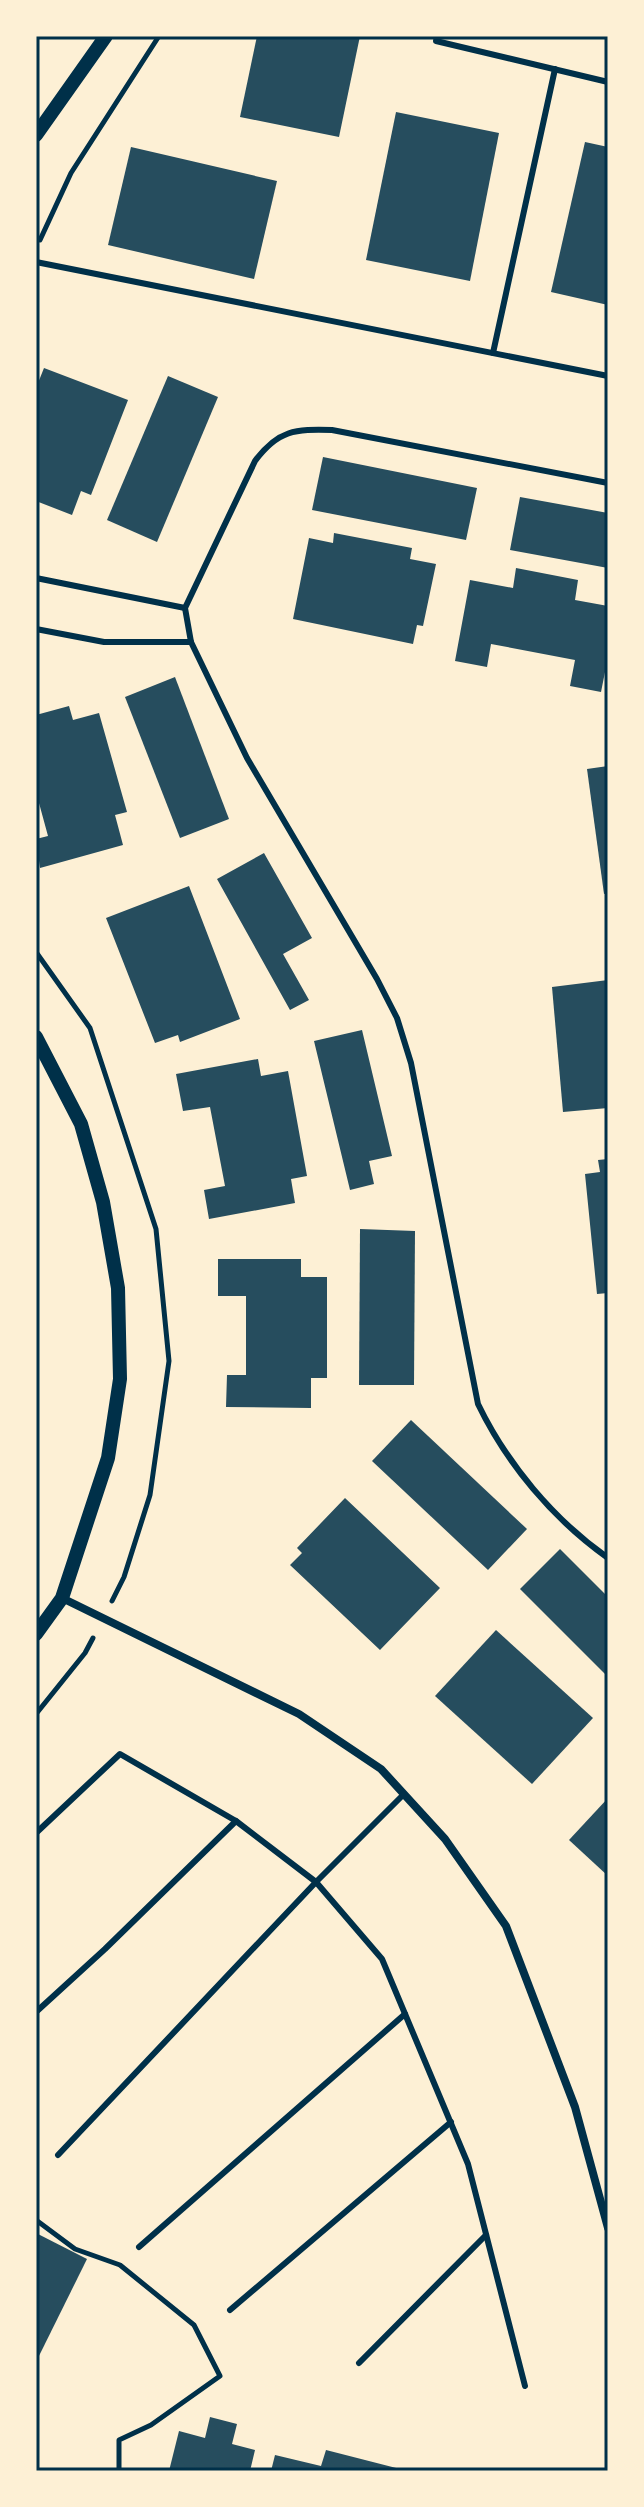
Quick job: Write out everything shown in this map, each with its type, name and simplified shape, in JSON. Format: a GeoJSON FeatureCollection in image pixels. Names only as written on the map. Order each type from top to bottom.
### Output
{"type":"FeatureCollection","features":[{"type":"Feature","properties":{"kind":"street"},"geometry":{"type":"LineString","coordinates":[[36,135],[106,36]]}},
{"type":"Feature","properties":{"kind":"street"},"geometry":{"type":"LineString","coordinates":[[36,1037],[81,1124],[103,1202],[118,1288],[120,1379],[108,1458],[62,1598],[36,1634]]}},
{"type":"Feature","properties":{"kind":"street"},"geometry":{"type":"LineString","coordinates":[[62,1598],[299,1714],[381,1769],[445,1839],[506,1926],[575,2107],[608,2228]]}},
{"type":"Feature","properties":{"kind":"lane"},"geometry":{"type":"LineString","coordinates":[[437,36],[436,41],[608,82]]}},
{"type":"Feature","properties":{"kind":"lane"},"geometry":{"type":"LineString","coordinates":[[493,353],[555,69]]}},
{"type":"Feature","properties":{"kind":"lane"},"geometry":{"type":"LineString","coordinates":[[36,262],[608,376]]}},
{"type":"Feature","properties":{"kind":"lane"},"geometry":{"type":"LineString","coordinates":[[608,483],[332,430],[287,432],[269,442],[255,461],[185,608],[191,642],[247,758],[397,1018],[411,1063],[478,1404],[496,1441],[527,1482],[587,1544],[608,1558]]}},
{"type":"Feature","properties":{"kind":"lane"},"geometry":{"type":"LineString","coordinates":[[36,578],[185,608]]}},
{"type":"Feature","properties":{"kind":"lane"},"geometry":{"type":"LineString","coordinates":[[36,629],[104,642],[191,642]]}},
{"type":"Feature","properties":{"kind":"lane"},"geometry":{"type":"LineString","coordinates":[[36,1833],[120,1754],[236,1821],[316,1882],[382,1959],[451,2122],[468,2164],[525,2386]]}},
{"type":"Feature","properties":{"kind":"lane"},"geometry":{"type":"LineString","coordinates":[[58,2155],[316,1882],[404,1794]]}},
{"type":"Feature","properties":{"kind":"lane"},"geometry":{"type":"LineString","coordinates":[[36,2012],[236,1821]]}},
{"type":"Feature","properties":{"kind":"lane"},"geometry":{"type":"LineString","coordinates":[[139,2247],[405,2014]]}},
{"type":"Feature","properties":{"kind":"lane"},"geometry":{"type":"LineString","coordinates":[[230,2310],[451,2122]]}},
{"type":"Feature","properties":{"kind":"lane"},"geometry":{"type":"LineString","coordinates":[[359,2363],[486,2235]]}},
{"type":"Feature","properties":{"kind":"path"},"geometry":{"type":"LineString","coordinates":[[36,248],[71,173],[159,36]]}},
{"type":"Feature","properties":{"kind":"path"},"geometry":{"type":"LineString","coordinates":[[36,2220],[75,2249],[120,2265],[194,2325],[220,2376],[151,2425],[119,2440],[119,2471]]}},
{"type":"Feature","properties":{"kind":"building"},"geometry":{"type":"Polygon","coordinates":[[[257,36],[360,36],[339,137],[240,117],[257,36]]]}},
{"type":"Feature","properties":{"kind":"building"},"geometry":{"type":"Polygon","coordinates":[[[396,112],[499,133],[470,281],[366,260],[396,112]]]}},
{"type":"Feature","properties":{"kind":"building"},"geometry":{"type":"Polygon","coordinates":[[[585,142],[608,147],[608,305],[551,292],[585,142]]]}},
{"type":"Feature","properties":{"kind":"building"},"geometry":{"type":"Polygon","coordinates":[[[131,147],[277,181],[254,279],[108,245],[131,147]]]}},
{"type":"Feature","properties":{"kind":"building"},"geometry":{"type":"Polygon","coordinates":[[[44,368],[128,400],[91,495],[81,491],[72,515],[36,501],[36,388],[44,368]]]}},
{"type":"Feature","properties":{"kind":"building"},"geometry":{"type":"Polygon","coordinates":[[[168,376],[218,397],[157,542],[107,520],[168,376]]]}},
{"type":"Feature","properties":{"kind":"building"},"geometry":{"type":"Polygon","coordinates":[[[323,457],[477,488],[466,540],[312,510],[323,457]]]}},
{"type":"Feature","properties":{"kind":"building"},"geometry":{"type":"Polygon","coordinates":[[[520,497],[608,513],[608,568],[510,550],[520,497]]]}},
{"type":"Feature","properties":{"kind":"building"},"geometry":{"type":"Polygon","coordinates":[[[334,533],[412,548],[410,559],[436,564],[423,626],[417,625],[413,644],[293,619],[309,538],[333,543],[334,533]]]}},
{"type":"Feature","properties":{"kind":"building"},"geometry":{"type":"Polygon","coordinates":[[[516,568],[578,580],[575,600],[608,606],[608,657],[601,692],[570,686],[575,660],[491,644],[487,667],[455,661],[470,580],[513,588],[516,568]]]}},
{"type":"Feature","properties":{"kind":"building"},"geometry":{"type":"Polygon","coordinates":[[[175,677],[229,819],[180,838],[125,697],[175,677]]]}},
{"type":"Feature","properties":{"kind":"building"},"geometry":{"type":"Polygon","coordinates":[[[69,706],[73,720],[99,713],[127,812],[115,815],[123,845],[40,868],[36,839],[48,836],[36,792],[36,715],[69,706]]]}},
{"type":"Feature","properties":{"kind":"building"},"geometry":{"type":"Polygon","coordinates":[[[608,766],[608,893],[604,894],[587,769],[608,766]]]}},
{"type":"Feature","properties":{"kind":"building"},"geometry":{"type":"Polygon","coordinates":[[[264,853],[312,938],[283,954],[309,1000],[290,1010],[217,879],[264,853]]]}},
{"type":"Feature","properties":{"kind":"building"},"geometry":{"type":"Polygon","coordinates":[[[189,886],[240,1019],[180,1042],[178,1035],[155,1043],[106,918],[189,886]]]}},
{"type":"Feature","properties":{"kind":"building"},"geometry":{"type":"Polygon","coordinates":[[[608,980],[608,1108],[563,1112],[552,987],[608,980]]]}},
{"type":"Feature","properties":{"kind":"building"},"geometry":{"type":"Polygon","coordinates":[[[362,1030],[392,1156],[369,1161],[374,1184],[350,1190],[314,1041],[362,1030]]]}},
{"type":"Feature","properties":{"kind":"building"},"geometry":{"type":"Polygon","coordinates":[[[258,1059],[261,1076],[288,1071],[307,1176],[291,1179],[295,1203],[209,1219],[204,1190],[225,1186],[210,1107],[183,1111],[176,1074],[258,1059]]]}},
{"type":"Feature","properties":{"kind":"building"},"geometry":{"type":"Polygon","coordinates":[[[608,1159],[608,1293],[597,1294],[585,1174],[600,1172],[598,1160],[608,1159]]]}},
{"type":"Feature","properties":{"kind":"building"},"geometry":{"type":"Polygon","coordinates":[[[360,1229],[415,1231],[414,1385],[359,1385],[360,1229]]]}},
{"type":"Feature","properties":{"kind":"building"},"geometry":{"type":"Polygon","coordinates":[[[218,1259],[301,1259],[301,1277],[327,1277],[327,1378],[311,1378],[311,1408],[226,1407],[227,1375],[246,1375],[246,1296],[218,1296],[218,1259]]]}},
{"type":"Feature","properties":{"kind":"building"},"geometry":{"type":"Polygon","coordinates":[[[411,1420],[527,1529],[488,1570],[372,1461],[411,1420]]]}},
{"type":"Feature","properties":{"kind":"building"},"geometry":{"type":"Polygon","coordinates":[[[345,1498],[440,1588],[380,1650],[290,1565],[302,1553],[297,1548],[345,1498]]]}},
{"type":"Feature","properties":{"kind":"building"},"geometry":{"type":"Polygon","coordinates":[[[560,1549],[608,1597],[608,1677],[520,1589],[560,1549]]]}},
{"type":"Feature","properties":{"kind":"building"},"geometry":{"type":"Polygon","coordinates":[[[496,1630],[593,1718],[532,1784],[435,1696],[496,1630]]]}},
{"type":"Feature","properties":{"kind":"building"},"geometry":{"type":"Polygon","coordinates":[[[608,1798],[608,1876],[569,1840],[608,1798]]]}},
{"type":"Feature","properties":{"kind":"building"},"geometry":{"type":"Polygon","coordinates":[[[36,2233],[87,2259],[36,2362],[36,2233]]]}},
{"type":"Feature","properties":{"kind":"building"},"geometry":{"type":"Polygon","coordinates":[[[210,2417],[237,2424],[232,2444],[255,2450],[250,2471],[169,2471],[179,2431],[205,2438],[210,2417]]]}},
{"type":"Feature","properties":{"kind":"building"},"geometry":{"type":"Polygon","coordinates":[[[326,2450],[404,2471],[271,2471],[275,2455],[321,2466],[326,2450]]]}}]}
